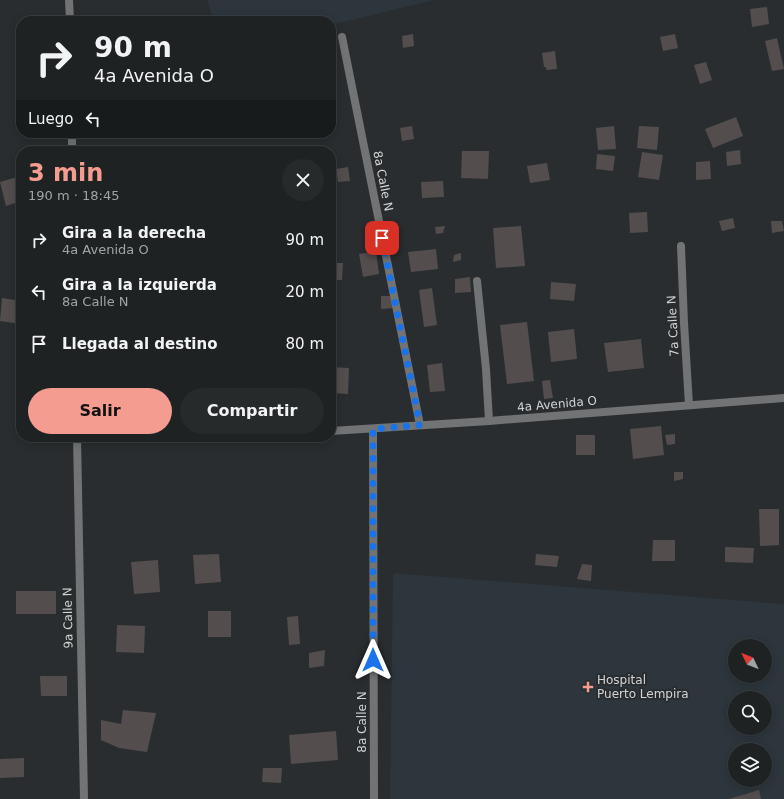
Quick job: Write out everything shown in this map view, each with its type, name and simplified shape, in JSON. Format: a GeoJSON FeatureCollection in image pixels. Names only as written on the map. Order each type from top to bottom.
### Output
{"type":"FeatureCollection","features":[{"type":"Feature","properties":{"kind":"street"},"geometry":{"type":"LineString","coordinates":[[69,0],[70,16]]}},
{"type":"Feature","properties":{"kind":"street","name":"8a Calle N"},"geometry":{"type":"LineString","coordinates":[[342,37],[420,425]]}},
{"type":"Feature","properties":{"kind":"street","name":"7a Calle N"},"geometry":{"type":"LineString","coordinates":[[681,246],[684,323],[690,405]]}},
{"type":"Feature","properties":{"kind":"street"},"geometry":{"type":"LineString","coordinates":[[476,281],[486,369],[489,421]]}},
{"type":"Feature","properties":{"kind":"street","name":"4a Avenida O"},"geometry":{"type":"LineString","coordinates":[[336,431],[489,421],[784,398]]}},
{"type":"Feature","properties":{"kind":"street","name":"8a Calle N"},"geometry":{"type":"LineString","coordinates":[[373,429],[374,799]]}},
{"type":"Feature","properties":{"kind":"street","name":"9a Calle N"},"geometry":{"type":"LineString","coordinates":[[77,442],[84,799]]}},
{"type":"Feature","properties":{"kind":"shaded area"},"geometry":{"type":"Polygon","coordinates":[[[207,0],[434,0],[336,24],[336,16],[212,16],[207,0]]]}},
{"type":"Feature","properties":{"kind":"shaded area","name":"Hospital Puerto Lempira"},"geometry":{"type":"Polygon","coordinates":[[[393,573],[784,604],[784,799],[390,799],[393,573]]]}},
{"type":"Feature","properties":{"kind":"building"},"geometry":{"type":"Polygon","coordinates":[[[767,7],[769,24],[752,27],[750,9],[767,7]]]}},
{"type":"Feature","properties":{"kind":"building"},"geometry":{"type":"Polygon","coordinates":[[[413,34],[414,46],[403,48],[402,36],[413,34]]]}},
{"type":"Feature","properties":{"kind":"building"},"geometry":{"type":"Polygon","coordinates":[[[675,34],[678,48],[663,51],[660,37],[675,34]]]}},
{"type":"Feature","properties":{"kind":"building"},"geometry":{"type":"Polygon","coordinates":[[[777,38],[784,69],[772,71],[765,41],[777,38]]]}},
{"type":"Feature","properties":{"kind":"building"},"geometry":{"type":"Polygon","coordinates":[[[555,51],[557,69],[546,70],[546,67],[544,67],[542,53],[555,51]]]}},
{"type":"Feature","properties":{"kind":"building"},"geometry":{"type":"Polygon","coordinates":[[[706,62],[712,80],[700,84],[694,65],[706,62]]]}},
{"type":"Feature","properties":{"kind":"building"},"geometry":{"type":"Polygon","coordinates":[[[736,117],[743,136],[713,148],[705,129],[736,117]]]}},
{"type":"Feature","properties":{"kind":"building"},"geometry":{"type":"Polygon","coordinates":[[[412,126],[414,139],[402,141],[400,128],[412,126]]]}},
{"type":"Feature","properties":{"kind":"building"},"geometry":{"type":"Polygon","coordinates":[[[614,126],[616,149],[598,150],[596,128],[614,126]]]}},
{"type":"Feature","properties":{"kind":"building"},"geometry":{"type":"Polygon","coordinates":[[[639,126],[659,127],[657,150],[637,148],[639,126]]]}},
{"type":"Feature","properties":{"kind":"building"},"geometry":{"type":"Polygon","coordinates":[[[740,150],[741,164],[727,166],[726,152],[740,150]]]}},
{"type":"Feature","properties":{"kind":"building"},"geometry":{"type":"Polygon","coordinates":[[[462,151],[489,151],[488,179],[461,178],[462,151]]]}},
{"type":"Feature","properties":{"kind":"building"},"geometry":{"type":"Polygon","coordinates":[[[642,152],[663,155],[659,180],[638,177],[642,152]]]}},
{"type":"Feature","properties":{"kind":"building"},"geometry":{"type":"Polygon","coordinates":[[[597,154],[615,156],[613,171],[596,169],[597,154]]]}},
{"type":"Feature","properties":{"kind":"building"},"geometry":{"type":"Polygon","coordinates":[[[710,161],[711,179],[696,180],[696,162],[710,161]]]}},
{"type":"Feature","properties":{"kind":"building"},"geometry":{"type":"Polygon","coordinates":[[[547,163],[550,180],[530,183],[527,166],[547,163]]]}},
{"type":"Feature","properties":{"kind":"building"},"geometry":{"type":"Polygon","coordinates":[[[348,167],[350,181],[338,182],[336,169],[348,167]]]}},
{"type":"Feature","properties":{"kind":"building"},"geometry":{"type":"Polygon","coordinates":[[[16,177],[16,203],[6,206],[0,182],[16,177]]]}},
{"type":"Feature","properties":{"kind":"building"},"geometry":{"type":"Polygon","coordinates":[[[443,181],[444,197],[422,198],[421,182],[443,181]]]}},
{"type":"Feature","properties":{"kind":"building"},"geometry":{"type":"Polygon","coordinates":[[[647,212],[648,232],[630,233],[629,213],[647,212]]]}},
{"type":"Feature","properties":{"kind":"building"},"geometry":{"type":"Polygon","coordinates":[[[733,218],[735,228],[722,231],[719,221],[733,218]]]}},
{"type":"Feature","properties":{"kind":"building"},"geometry":{"type":"Polygon","coordinates":[[[771,221],[782,221],[784,231],[772,233],[771,221]]]}},
{"type":"Feature","properties":{"kind":"building"},"geometry":{"type":"Polygon","coordinates":[[[445,226],[443,233],[436,234],[435,227],[445,226]]]}},
{"type":"Feature","properties":{"kind":"building"},"geometry":{"type":"Polygon","coordinates":[[[521,226],[525,266],[496,268],[493,228],[521,226]]]}},
{"type":"Feature","properties":{"kind":"building"},"geometry":{"type":"Polygon","coordinates":[[[436,249],[438,269],[411,272],[408,252],[436,249]]]}},
{"type":"Feature","properties":{"kind":"building"},"geometry":{"type":"Polygon","coordinates":[[[376,251],[379,274],[363,277],[359,254],[376,251]]]}},
{"type":"Feature","properties":{"kind":"building"},"geometry":{"type":"Polygon","coordinates":[[[461,253],[461,260],[453,262],[454,255],[461,253]]]}},
{"type":"Feature","properties":{"kind":"building"},"geometry":{"type":"Polygon","coordinates":[[[336,263],[343,263],[342,280],[336,280],[336,263]]]}},
{"type":"Feature","properties":{"kind":"building"},"geometry":{"type":"Polygon","coordinates":[[[470,277],[471,292],[455,293],[455,279],[470,277]]]}},
{"type":"Feature","properties":{"kind":"building"},"geometry":{"type":"Polygon","coordinates":[[[551,282],[576,284],[574,301],[550,299],[551,282]]]}},
{"type":"Feature","properties":{"kind":"building"},"geometry":{"type":"Polygon","coordinates":[[[432,288],[437,325],[424,327],[419,290],[432,288]]]}},
{"type":"Feature","properties":{"kind":"building"},"geometry":{"type":"Polygon","coordinates":[[[381,296],[394,296],[394,308],[381,309],[381,296]]]}},
{"type":"Feature","properties":{"kind":"building"},"geometry":{"type":"Polygon","coordinates":[[[2,298],[16,300],[16,323],[0,321],[2,298]]]}},
{"type":"Feature","properties":{"kind":"building"},"geometry":{"type":"Polygon","coordinates":[[[527,322],[534,381],[507,384],[500,325],[527,322]]]}},
{"type":"Feature","properties":{"kind":"building"},"geometry":{"type":"Polygon","coordinates":[[[574,329],[577,359],[551,362],[548,332],[574,329]]]}},
{"type":"Feature","properties":{"kind":"building"},"geometry":{"type":"Polygon","coordinates":[[[641,339],[644,368],[608,372],[604,343],[641,339]]]}},
{"type":"Feature","properties":{"kind":"building"},"geometry":{"type":"Polygon","coordinates":[[[442,363],[445,391],[430,392],[427,365],[442,363]]]}},
{"type":"Feature","properties":{"kind":"building"},"geometry":{"type":"Polygon","coordinates":[[[336,367],[349,368],[348,394],[336,393],[336,367]]]}},
{"type":"Feature","properties":{"kind":"building"},"geometry":{"type":"Polygon","coordinates":[[[550,380],[553,398],[544,399],[542,381],[550,380]]]}},
{"type":"Feature","properties":{"kind":"building"},"geometry":{"type":"Polygon","coordinates":[[[661,426],[664,455],[633,459],[630,429],[661,426]]]}},
{"type":"Feature","properties":{"kind":"building"},"geometry":{"type":"Polygon","coordinates":[[[675,434],[675,444],[667,445],[665,435],[675,434]]]}},
{"type":"Feature","properties":{"kind":"building"},"geometry":{"type":"Polygon","coordinates":[[[576,435],[595,435],[595,455],[576,455],[576,435]]]}},
{"type":"Feature","properties":{"kind":"building"},"geometry":{"type":"Polygon","coordinates":[[[674,472],[683,472],[683,479],[674,481],[674,472]]]}},
{"type":"Feature","properties":{"kind":"building"},"geometry":{"type":"Polygon","coordinates":[[[759,509],[779,509],[779,545],[760,546],[759,509]]]}},
{"type":"Feature","properties":{"kind":"building"},"geometry":{"type":"Polygon","coordinates":[[[653,540],[675,540],[675,561],[652,561],[653,540]]]}},
{"type":"Feature","properties":{"kind":"building"},"geometry":{"type":"Polygon","coordinates":[[[725,547],[754,548],[753,563],[725,562],[725,547]]]}},
{"type":"Feature","properties":{"kind":"building"},"geometry":{"type":"Polygon","coordinates":[[[219,554],[221,582],[195,584],[193,555],[219,554]]]}},
{"type":"Feature","properties":{"kind":"building"},"geometry":{"type":"Polygon","coordinates":[[[536,554],[559,556],[557,567],[535,565],[536,554]]]}},
{"type":"Feature","properties":{"kind":"building"},"geometry":{"type":"Polygon","coordinates":[[[158,560],[160,592],[134,594],[131,562],[158,560]]]}},
{"type":"Feature","properties":{"kind":"building"},"geometry":{"type":"Polygon","coordinates":[[[582,564],[592,565],[591,581],[577,579],[582,564]]]}},
{"type":"Feature","properties":{"kind":"building"},"geometry":{"type":"Polygon","coordinates":[[[16,591],[56,591],[56,614],[16,614],[16,591]]]}},
{"type":"Feature","properties":{"kind":"building"},"geometry":{"type":"Polygon","coordinates":[[[208,611],[231,611],[231,637],[208,637],[208,611]]]}},
{"type":"Feature","properties":{"kind":"building"},"geometry":{"type":"Polygon","coordinates":[[[298,616],[300,644],[289,645],[287,617],[298,616]]]}},
{"type":"Feature","properties":{"kind":"building"},"geometry":{"type":"Polygon","coordinates":[[[117,625],[145,626],[144,653],[116,652],[117,625]]]}},
{"type":"Feature","properties":{"kind":"building"},"geometry":{"type":"Polygon","coordinates":[[[325,650],[324,666],[309,668],[309,653],[325,650]]]}},
{"type":"Feature","properties":{"kind":"building"},"geometry":{"type":"Polygon","coordinates":[[[40,676],[67,676],[67,696],[41,696],[40,676]]]}},
{"type":"Feature","properties":{"kind":"building"},"geometry":{"type":"Polygon","coordinates":[[[123,710],[156,713],[147,752],[119,748],[101,740],[101,720],[121,724],[123,710]]]}},
{"type":"Feature","properties":{"kind":"building"},"geometry":{"type":"Polygon","coordinates":[[[336,731],[338,760],[291,764],[289,735],[336,731]]]}},
{"type":"Feature","properties":{"kind":"building"},"geometry":{"type":"Polygon","coordinates":[[[24,758],[24,777],[0,778],[0,759],[24,758]]]}},
{"type":"Feature","properties":{"kind":"building"},"geometry":{"type":"Polygon","coordinates":[[[263,768],[282,768],[281,783],[262,782],[263,768]]]}},
{"type":"Feature","properties":{"kind":"building"},"geometry":{"type":"Polygon","coordinates":[[[759,790],[761,799],[729,799],[759,790]]]}},
{"type":"Feature","properties":{"kind":"place","name":"Hospital Puerto Lempira"},"geometry":{"type":"Point","coordinates":[588,687]}},
{"type":"Feature","properties":{"kind":"route"},"geometry":{"type":"LineString","coordinates":[[373,660],[373,429],[420,425],[382,238]]}}]}
